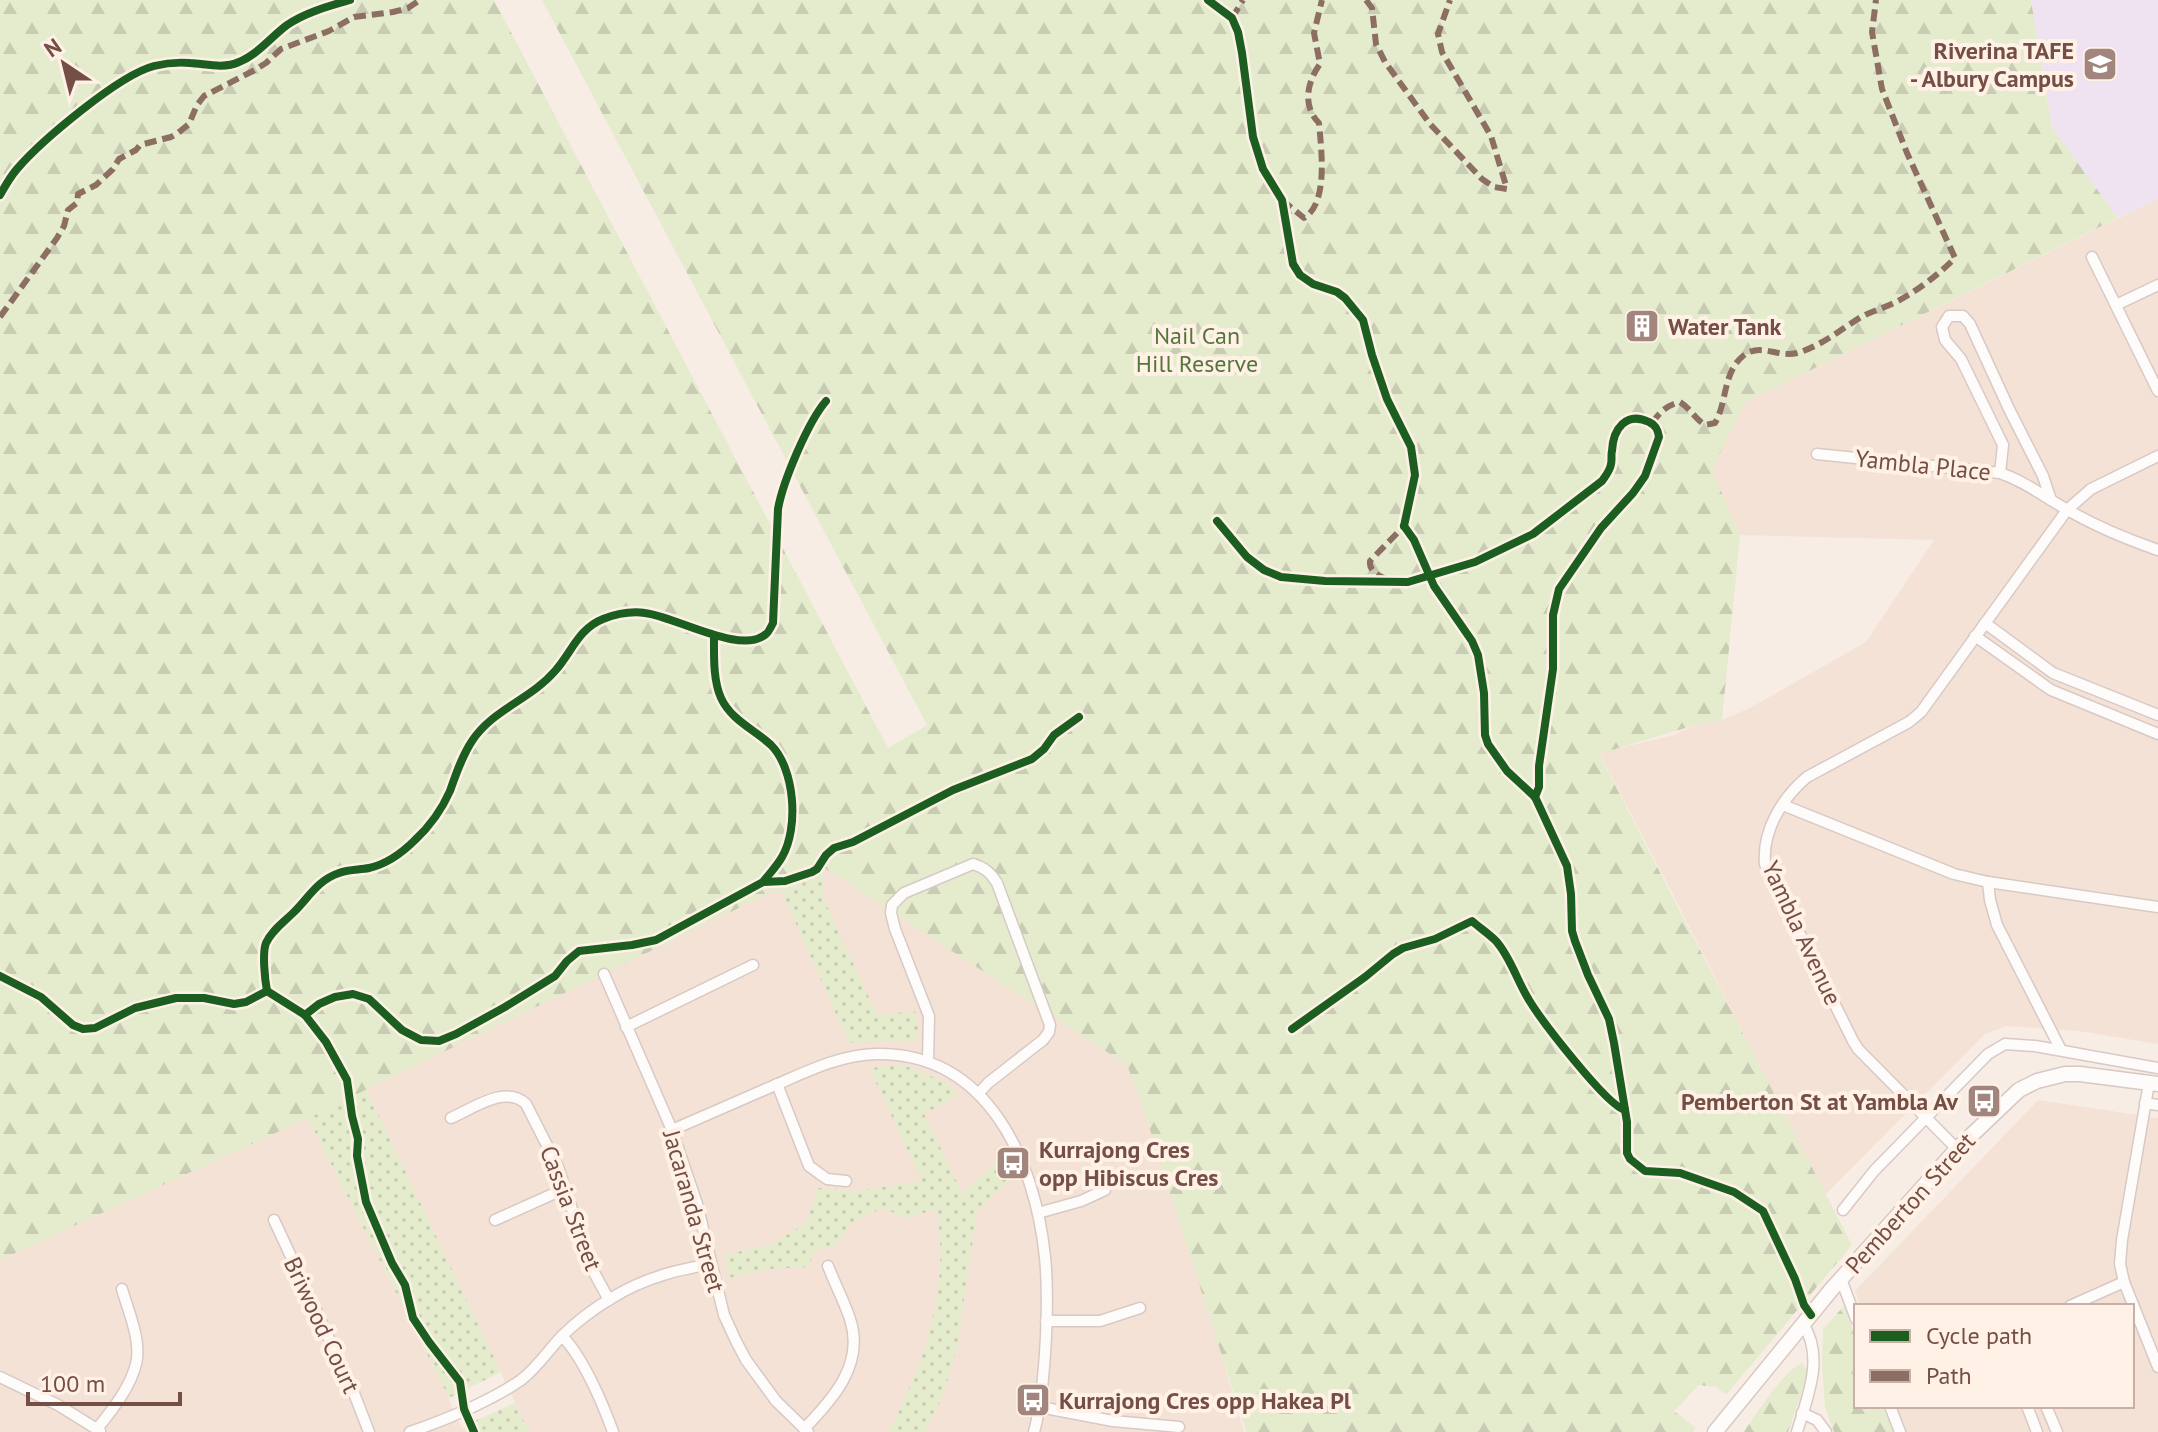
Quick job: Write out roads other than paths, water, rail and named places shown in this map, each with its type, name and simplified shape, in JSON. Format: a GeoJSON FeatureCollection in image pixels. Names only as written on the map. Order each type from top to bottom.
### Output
{"type":"FeatureCollection","features":[{"type":"Feature","properties":{"kind":"main road","name":"Pemberton Street"},"geometry":{"type":"LineString","coordinates":[[1715,1432],[1841,1279],[1957,1149],[2019,1090],[2037,1081],[2065,1074],[2154,1084]]}},
{"type":"Feature","properties":{"kind":"street"},"geometry":{"type":"LineString","coordinates":[[2092,257],[2158,391]]}},
{"type":"Feature","properties":{"kind":"street"},"geometry":{"type":"LineString","coordinates":[[2116,305],[2158,285]]}},
{"type":"Feature","properties":{"kind":"street"},"geometry":{"type":"LineString","coordinates":[[2000,473],[2003,445],[1961,359],[1945,340],[1942,327],[1949,316],[1963,316],[1970,324],[2043,476],[2051,500]]}},
{"type":"Feature","properties":{"kind":"street","name":"Yambla Place"},"geometry":{"type":"LineString","coordinates":[[1817,454],[2000,473],[2024,482],[2067,510],[2158,550]]}},
{"type":"Feature","properties":{"kind":"street","name":"Yambla Avenue"},"geometry":{"type":"LineString","coordinates":[[1957,1149],[1853,1041],[1769,872],[1764,854],[1770,826],[1796,786],[1807,777],[1915,718],[2067,510],[2091,489],[2158,456]]}},
{"type":"Feature","properties":{"kind":"street"},"geometry":{"type":"LineString","coordinates":[[1985,623],[2053,673],[2158,715]]}},
{"type":"Feature","properties":{"kind":"street"},"geometry":{"type":"LineString","coordinates":[[1975,636],[2051,690],[2158,734]]}},
{"type":"Feature","properties":{"kind":"street"},"geometry":{"type":"LineString","coordinates":[[1783,805],[1954,874],[1988,882],[2158,907]]}},
{"type":"Feature","properties":{"kind":"street"},"geometry":{"type":"LineString","coordinates":[[928,1061],[929,1016],[895,929],[892,905],[904,893],[973,864],[991,872],[997,883],[1050,1025],[1043,1040],[979,1093]]}},
{"type":"Feature","properties":{"kind":"street"},"geometry":{"type":"LineString","coordinates":[[1988,882],[1997,925],[2061,1050]]}},
{"type":"Feature","properties":{"kind":"street"},"geometry":{"type":"LineString","coordinates":[[626,1027],[753,965]]}},
{"type":"Feature","properties":{"kind":"street","name":"Jacaranda Street"},"geometry":{"type":"LineString","coordinates":[[604,974],[672,1130],[697,1204],[724,1315],[746,1360],[776,1401],[806,1430]]}},
{"type":"Feature","properties":{"kind":"street","name":"Pemberton Street"},"geometry":{"type":"LineString","coordinates":[[1843,1210],[1874,1171],[1982,1059],[2000,1045],[2017,1043],[2158,1068]]}},
{"type":"Feature","properties":{"kind":"street"},"geometry":{"type":"LineString","coordinates":[[672,1130],[817,1067],[855,1056],[891,1054],[928,1061],[954,1073],[979,1093],[993,1109],[1026,1171],[1038,1213],[1045,1256],[1046,1321],[1040,1407],[1034,1432]]}},
{"type":"Feature","properties":{"kind":"street"},"geometry":{"type":"LineString","coordinates":[[777,1084],[809,1166],[827,1179],[846,1181]]}},
{"type":"Feature","properties":{"kind":"street"},"geometry":{"type":"LineString","coordinates":[[2133,1304],[2124,1282],[2120,1253],[2145,1103],[2154,1084]]}},
{"type":"Feature","properties":{"kind":"street","name":"Cassia Street"},"geometry":{"type":"LineString","coordinates":[[451,1118],[501,1096],[521,1099],[533,1115],[558,1167],[591,1267],[609,1300]]}},
{"type":"Feature","properties":{"kind":"street"},"geometry":{"type":"LineString","coordinates":[[2145,1103],[2158,1105]]}},
{"type":"Feature","properties":{"kind":"street"},"geometry":{"type":"LineString","coordinates":[[495,1220],[564,1189]]}},
{"type":"Feature","properties":{"kind":"street"},"geometry":{"type":"LineString","coordinates":[[1038,1213],[1081,1201],[1105,1190]]}},
{"type":"Feature","properties":{"kind":"street","name":"Briwood Court"},"geometry":{"type":"LineString","coordinates":[[274,1220],[352,1388],[369,1432]]}},
{"type":"Feature","properties":{"kind":"street"},"geometry":{"type":"LineString","coordinates":[[410,1432],[454,1415],[522,1379],[562,1336],[609,1300],[662,1275],[711,1264]]}},
{"type":"Feature","properties":{"kind":"street"},"geometry":{"type":"LineString","coordinates":[[806,1430],[841,1386],[850,1366],[854,1345],[851,1322],[828,1266]]}},
{"type":"Feature","properties":{"kind":"street"},"geometry":{"type":"LineString","coordinates":[[1841,1279],[1854,1314]]}},
{"type":"Feature","properties":{"kind":"street"},"geometry":{"type":"LineString","coordinates":[[2074,1304],[2124,1282]]}},
{"type":"Feature","properties":{"kind":"street"},"geometry":{"type":"LineString","coordinates":[[0,1377],[58,1405],[99,1431],[137,1362],[136,1340],[122,1289]]}},
{"type":"Feature","properties":{"kind":"street"},"geometry":{"type":"LineString","coordinates":[[2134,1307],[2158,1367]]}},
{"type":"Feature","properties":{"kind":"street"},"geometry":{"type":"LineString","coordinates":[[1046,1321],[1100,1321],[1140,1308]]}},
{"type":"Feature","properties":{"kind":"street"},"geometry":{"type":"LineString","coordinates":[[1797,1432],[1813,1373],[1811,1340],[1803,1324]]}},
{"type":"Feature","properties":{"kind":"street"},"geometry":{"type":"LineString","coordinates":[[562,1336],[574,1350],[613,1432]]}},
{"type":"Feature","properties":{"kind":"street"},"geometry":{"type":"LineString","coordinates":[[1040,1407],[1113,1421],[1179,1427]]}},
{"type":"Feature","properties":{"kind":"street"},"geometry":{"type":"LineString","coordinates":[[1891,1408],[1900,1432]]}},
{"type":"Feature","properties":{"kind":"street"},"geometry":{"type":"LineString","coordinates":[[2028,1408],[2037,1432]]}},
{"type":"Feature","properties":{"kind":"street"},"geometry":{"type":"LineString","coordinates":[[2047,1408],[2057,1432]]}},
{"type":"Feature","properties":{"kind":"street"},"geometry":{"type":"LineString","coordinates":[[1802,1413],[1812,1416],[1826,1432]]}},
{"type":"Feature","properties":{"kind":"place","name":"Riverina TAFE - Albury Campus"},"geometry":{"type":"Point","coordinates":[2100,64]}},
{"type":"Feature","properties":{"kind":"place","name":"Water Tank"},"geometry":{"type":"Point","coordinates":[1642,326]}},
{"type":"Feature","properties":{"kind":"place","name":"Pemberton St at Yambla Av"},"geometry":{"type":"Point","coordinates":[1984,1101]}},
{"type":"Feature","properties":{"kind":"place","name":"Kurrajong Cres opp Hibiscus Cres"},"geometry":{"type":"Point","coordinates":[1013,1163]}},
{"type":"Feature","properties":{"kind":"place","name":"Kurrajong Cres opp Hakea Pl"},"geometry":{"type":"Point","coordinates":[1033,1400]}},
{"type":"Feature","properties":{"kind":"park label","name":"Nail Can Hill Reserve"},"geometry":{"type":"Point","coordinates":[1197,349]}}]}
